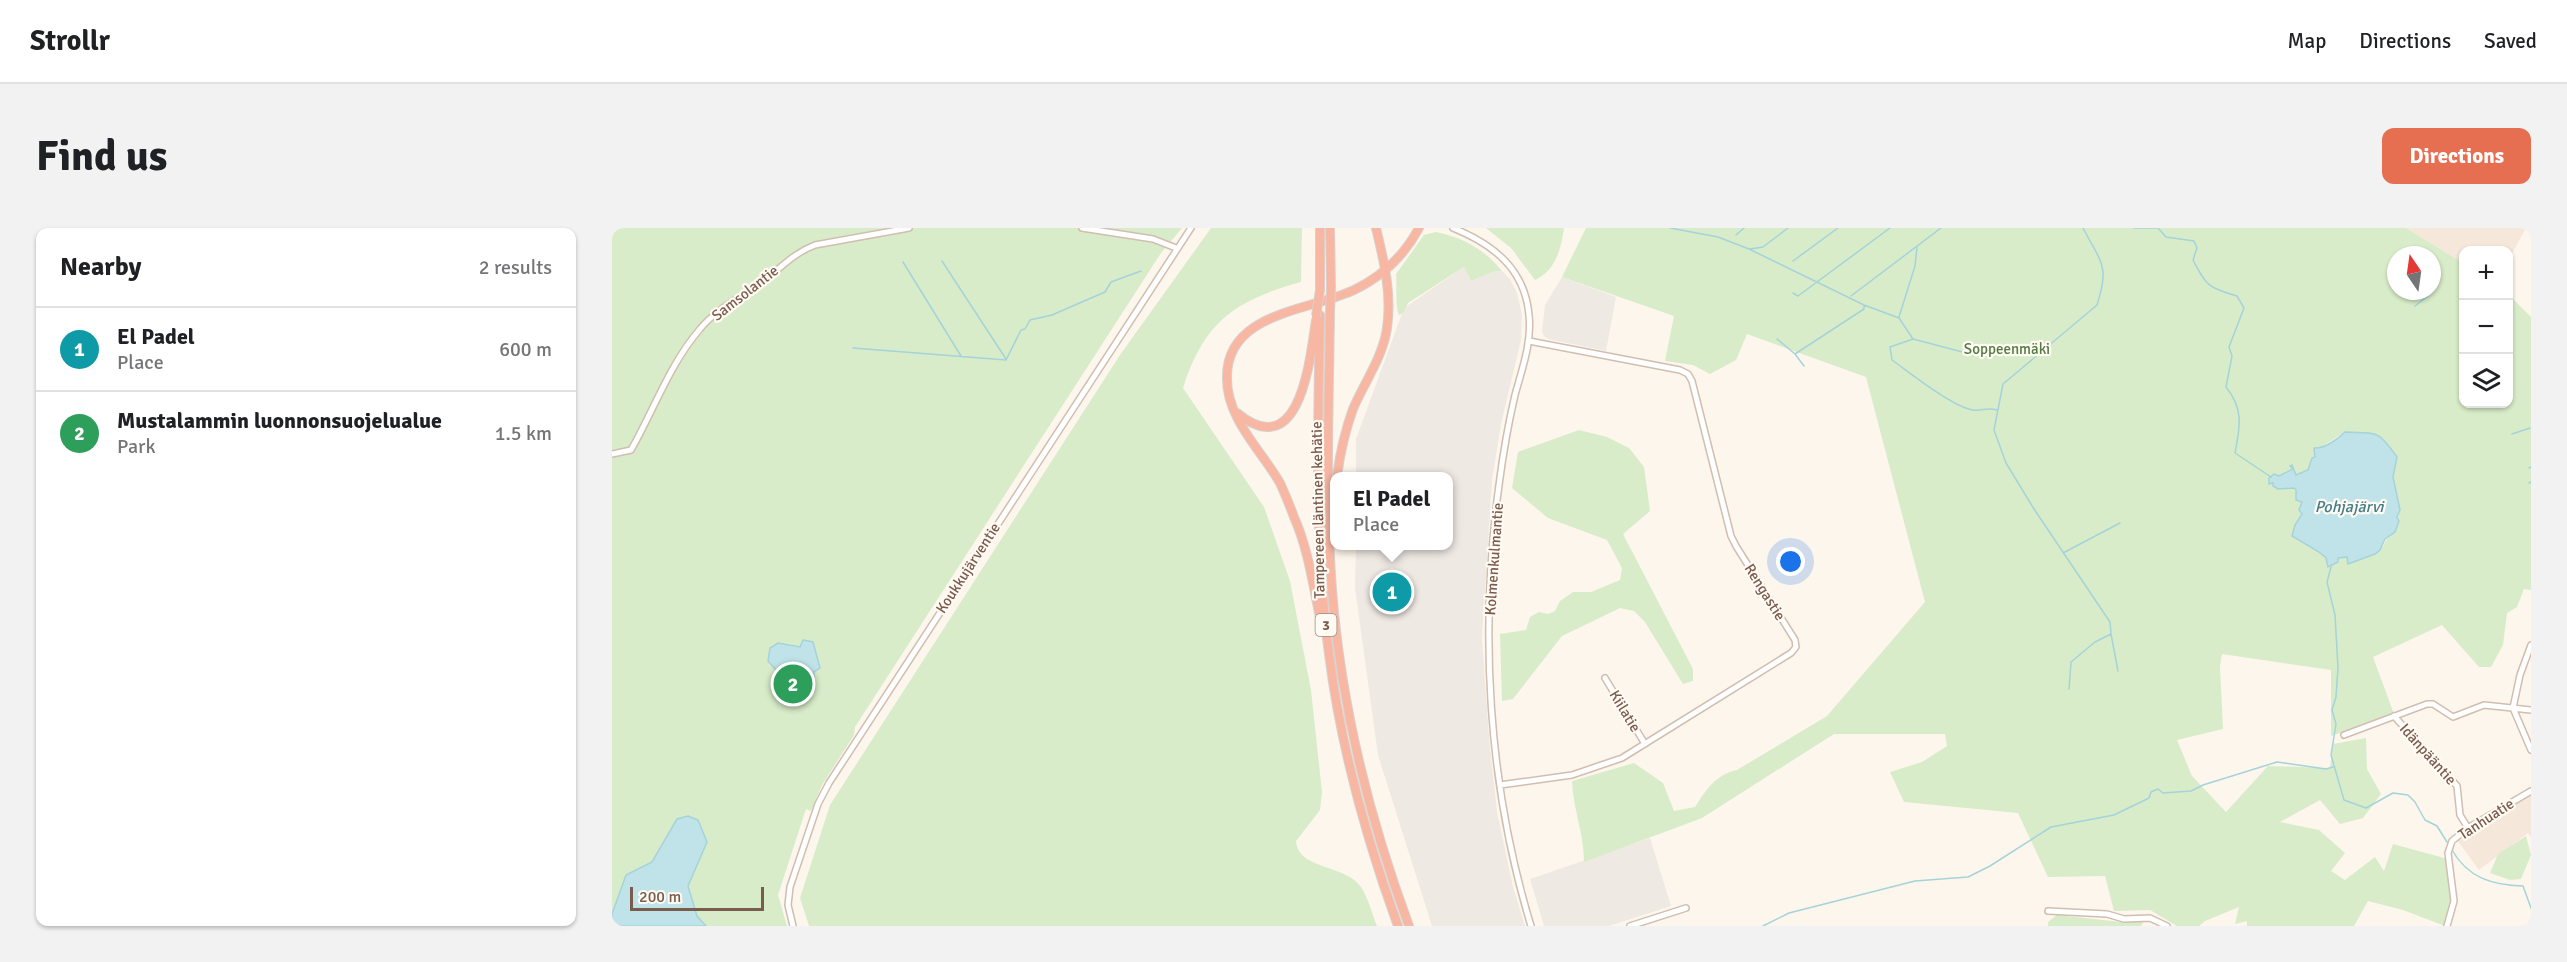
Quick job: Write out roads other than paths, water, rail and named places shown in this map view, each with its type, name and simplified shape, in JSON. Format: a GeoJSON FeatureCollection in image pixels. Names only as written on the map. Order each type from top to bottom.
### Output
{"type":"FeatureCollection","features":[{"type":"Feature","properties":{"kind":"highway","name":"Tampereen läntinen kehätie"},"geometry":{"type":"LineString","coordinates":[[1320,228],[1319,523],[1329,653],[1350,768],[1370,841],[1398,926]]}},
{"type":"Feature","properties":{"kind":"highway","name":"Tampereen läntinen kehätie"},"geometry":{"type":"LineString","coordinates":[[1330,228],[1330,540]]}},
{"type":"Feature","properties":{"kind":"highway"},"geometry":{"type":"LineString","coordinates":[[1338,472],[1353,410],[1385,338],[1389,304],[1386,270],[1376,228]]}},
{"type":"Feature","properties":{"kind":"highway"},"geometry":{"type":"LineString","coordinates":[[1329,653],[1296,519],[1280,484],[1234,410],[1227,388],[1227,368],[1236,346],[1249,331],[1279,314],[1355,290],[1386,270],[1407,248],[1419,228]]}},
{"type":"Feature","properties":{"kind":"highway"},"geometry":{"type":"LineString","coordinates":[[1234,410],[1251,423],[1263,426],[1278,423],[1292,413],[1304,388],[1318,315]]}},
{"type":"Feature","properties":{"kind":"highway","name":"Tampereen läntinen kehätie"},"geometry":{"type":"LineString","coordinates":[[1331,550],[1335,619],[1349,712],[1372,816],[1409,926]]}},
{"type":"Feature","properties":{"kind":"street","name":"Samsolantie"},"geometry":{"type":"LineString","coordinates":[[612,454],[632,450],[663,385],[699,329],[722,308],[766,279],[790,257],[804,249],[909,228]]}},
{"type":"Feature","properties":{"kind":"street"},"geometry":{"type":"LineString","coordinates":[[1082,228],[1153,239],[1176,248]]}},
{"type":"Feature","properties":{"kind":"street","name":"Koukkujärventie"},"geometry":{"type":"LineString","coordinates":[[793,926],[788,905],[790,887],[825,791],[1191,228]]}},
{"type":"Feature","properties":{"kind":"street","name":"Kolmenkulmantie"},"geometry":{"type":"LineString","coordinates":[[1453,228],[1489,245],[1516,276],[1527,305],[1529,341],[1505,440],[1492,560],[1490,664],[1500,785],[1511,845],[1531,926]]}},
{"type":"Feature","properties":{"kind":"street","name":"Rengastie"},"geometry":{"type":"LineString","coordinates":[[1500,785],[1586,772],[1622,758],[1791,653],[1796,647],[1795,640],[1731,536],[1692,381],[1688,374],[1680,370],[1529,341]]}},
{"type":"Feature","properties":{"kind":"street"},"geometry":{"type":"LineString","coordinates":[[2531,645],[2515,692],[2513,708],[2531,750]]}},
{"type":"Feature","properties":{"kind":"street","name":"Kiilatie"},"geometry":{"type":"LineString","coordinates":[[1605,678],[1644,744]]}},
{"type":"Feature","properties":{"kind":"street"},"geometry":{"type":"LineString","coordinates":[[2344,735],[2427,704],[2433,704],[2453,717],[2478,706],[2531,710]]}},
{"type":"Feature","properties":{"kind":"street","name":"Idänpääntie"},"geometry":{"type":"LineString","coordinates":[[2394,716],[2457,786],[2460,815],[2468,828]]}},
{"type":"Feature","properties":{"kind":"street","name":"Tanhuatie"},"geometry":{"type":"LineString","coordinates":[[2447,926],[2454,901],[2448,853],[2452,841],[2468,828],[2531,791]]}},
{"type":"Feature","properties":{"kind":"street"},"geometry":{"type":"LineString","coordinates":[[1630,926],[1686,908]]}},
{"type":"Feature","properties":{"kind":"street"},"geometry":{"type":"LineString","coordinates":[[2048,911],[2107,914],[2124,919],[2150,918],[2166,926]]}},
{"type":"Feature","properties":{"kind":"water","name":"Pohjajärvi"},"geometry":{"type":"Polygon","coordinates":[[[2345,432],[2376,435],[2397,457],[2393,477],[2400,510],[2397,517],[2399,521],[2395,532],[2385,539],[2380,550],[2375,554],[2348,564],[2347,557],[2338,558],[2338,562],[2328,567],[2326,558],[2292,536],[2295,525],[2302,514],[2299,510],[2302,502],[2296,500],[2296,490],[2294,488],[2278,489],[2273,486],[2273,483],[2269,484],[2269,478],[2274,474],[2279,476],[2293,469],[2290,466],[2292,465],[2296,475],[2308,470],[2312,458],[2315,457],[2314,448],[2326,445],[2345,432]]]}},
{"type":"Feature","properties":{"kind":"water"},"geometry":{"type":"Polygon","coordinates":[[[803,640],[813,642],[820,668],[814,672],[814,683],[798,687],[782,680],[783,672],[776,670],[768,661],[770,648],[778,643],[800,647],[803,640]]]}},
{"type":"Feature","properties":{"kind":"water"},"geometry":{"type":"Polygon","coordinates":[[[688,816],[698,820],[707,842],[688,886],[697,916],[706,926],[612,926],[612,914],[626,875],[652,862],[677,819],[688,816]]]}},
{"type":"Feature","properties":{"kind":"waterway"},"geometry":{"type":"LineString","coordinates":[[1670,228],[1718,237],[1749,249],[1864,305],[1899,318],[1913,339],[1974,355]]}},
{"type":"Feature","properties":{"kind":"waterway"},"geometry":{"type":"LineString","coordinates":[[1736,235],[1744,228]]}},
{"type":"Feature","properties":{"kind":"waterway"},"geometry":{"type":"LineString","coordinates":[[1750,249],[1763,247],[1788,228]]}},
{"type":"Feature","properties":{"kind":"waterway"},"geometry":{"type":"LineString","coordinates":[[1793,261],[1838,228]]}},
{"type":"Feature","properties":{"kind":"waterway"},"geometry":{"type":"LineString","coordinates":[[1793,293],[1798,296],[1890,228]]}},
{"type":"Feature","properties":{"kind":"waterway"},"geometry":{"type":"LineString","coordinates":[[1851,296],[1941,228]]}},
{"type":"Feature","properties":{"kind":"waterway"},"geometry":{"type":"LineString","coordinates":[[2069,689],[2071,662],[2095,642],[2111,634],[2110,622],[2006,463],[1994,430],[2003,384],[2097,305],[2103,281],[2102,265],[2083,228]]}},
{"type":"Feature","properties":{"kind":"waterway"},"geometry":{"type":"LineString","coordinates":[[2134,228],[2158,228],[2166,237],[2194,241],[2197,248],[2193,260],[2201,275],[2214,288],[2237,296],[2244,308],[2229,347],[2232,356],[2226,387],[2236,403],[2239,418],[2235,453],[2271,477]]}},
{"type":"Feature","properties":{"kind":"waterway"},"geometry":{"type":"LineString","coordinates":[[1899,317],[1915,266],[1917,247]]}},
{"type":"Feature","properties":{"kind":"waterway"},"geometry":{"type":"LineString","coordinates":[[942,261],[1006,359]]}},
{"type":"Feature","properties":{"kind":"waterway"},"geometry":{"type":"LineString","coordinates":[[903,262],[961,356]]}},
{"type":"Feature","properties":{"kind":"waterway"},"geometry":{"type":"LineString","coordinates":[[1006,360],[1021,330],[1025,329],[1030,320],[1052,315],[1105,292],[1111,282],[1141,271]]}},
{"type":"Feature","properties":{"kind":"waterway"},"geometry":{"type":"LineString","coordinates":[[2415,306],[2422,300]]}},
{"type":"Feature","properties":{"kind":"waterway"},"geometry":{"type":"LineString","coordinates":[[1795,354],[1864,309],[1864,305]]}},
{"type":"Feature","properties":{"kind":"waterway"},"geometry":{"type":"LineString","coordinates":[[1777,339],[1795,354],[1804,366]]}},
{"type":"Feature","properties":{"kind":"waterway"},"geometry":{"type":"LineString","coordinates":[[1913,339],[1890,347],[1892,360],[1932,389],[1965,408],[1997,410]]}},
{"type":"Feature","properties":{"kind":"waterway"},"geometry":{"type":"LineString","coordinates":[[853,348],[1006,360]]}},
{"type":"Feature","properties":{"kind":"waterway"},"geometry":{"type":"LineString","coordinates":[[2512,434],[2530,428]]}},
{"type":"Feature","properties":{"kind":"waterway"},"geometry":{"type":"LineString","coordinates":[[2063,553],[2120,523]]}},
{"type":"Feature","properties":{"kind":"waterway"},"geometry":{"type":"LineString","coordinates":[[2331,567],[2327,582],[2335,615],[2338,668],[2336,697],[2332,710],[2336,724],[2331,755],[2344,800],[2366,808],[2393,793],[2408,795],[2415,802],[2425,820],[2437,826],[2447,842]]}},
{"type":"Feature","properties":{"kind":"waterway"},"geometry":{"type":"LineString","coordinates":[[2111,634],[2118,671]]}},
{"type":"Feature","properties":{"kind":"waterway"},"geometry":{"type":"LineString","coordinates":[[1763,926],[1789,913],[1915,881],[1968,877],[1990,866],[2051,827],[2114,815],[2149,798],[2151,792],[2158,789],[2163,793],[2191,791],[2203,785],[2277,762],[2326,769],[2333,767]]}},
{"type":"Feature","properties":{"kind":"waterway"},"geometry":{"type":"LineString","coordinates":[[2452,850],[2465,867],[2482,878],[2501,884],[2523,886],[2531,908]]}},
{"type":"Feature","properties":{"kind":"place","name":"El Padel"},"geometry":{"type":"Point","coordinates":[1392,592]}},
{"type":"Feature","properties":{"kind":"place","name":"Mustalammin luonnonsuojelualue"},"geometry":{"type":"Point","coordinates":[793,684]}},
{"type":"Feature","properties":{"kind":"park label","name":"Soppeenmäki"},"geometry":{"type":"Point","coordinates":[2007,349]}}]}
